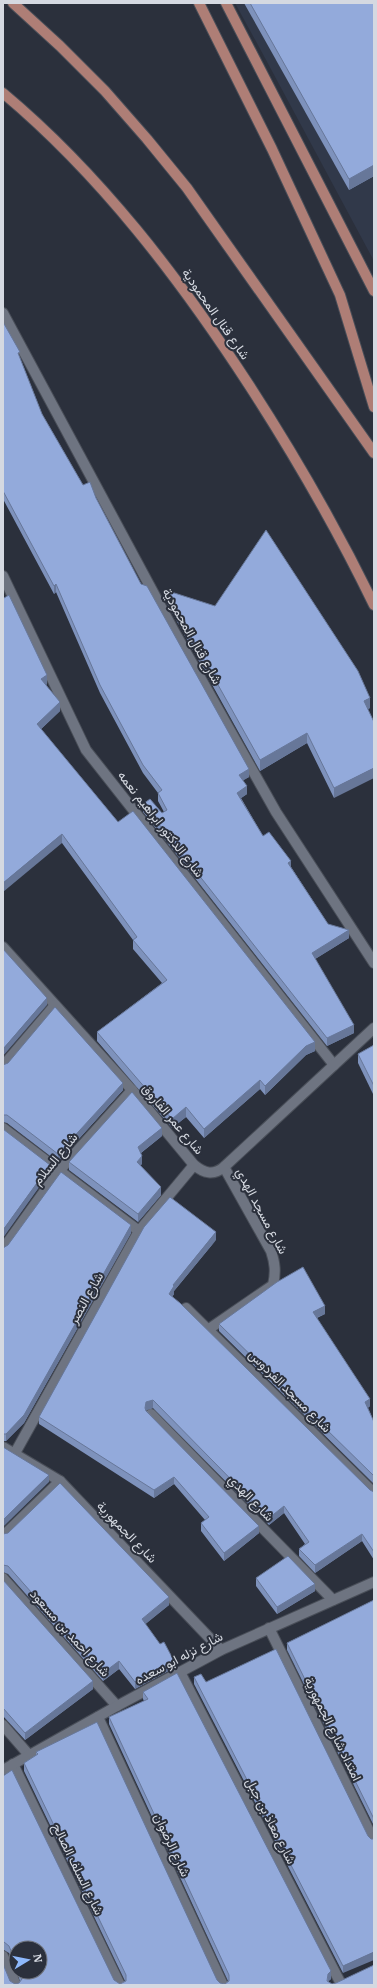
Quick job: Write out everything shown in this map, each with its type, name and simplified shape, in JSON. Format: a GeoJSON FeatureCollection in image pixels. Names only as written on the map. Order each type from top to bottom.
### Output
{"type":"FeatureCollection","features":[{"type":"Feature","properties":{"kind":"main road"},"geometry":{"type":"LineString","coordinates":[[13,3],[60,46],[105,91],[177,176],[374,453]]}},
{"type":"Feature","properties":{"kind":"main road"},"geometry":{"type":"LineString","coordinates":[[199,3],[272,149],[340,295],[374,407]]}},
{"type":"Feature","properties":{"kind":"main road"},"geometry":{"type":"LineString","coordinates":[[226,3],[374,291]]}},
{"type":"Feature","properties":{"kind":"main road","name":"شارع قنال المحمودية"},"geometry":{"type":"LineString","coordinates":[[3,93],[72,158],[128,220],[181,284],[275,425],[319,500],[374,605]]}},
{"type":"Feature","properties":{"kind":"street","name":"شارع قنال المحمودية"},"geometry":{"type":"LineString","coordinates":[[3,313],[174,630],[276,812],[374,963]]}},
{"type":"Feature","properties":{"kind":"street","name":"شارع الدكتور ابراهيم نعمه"},"geometry":{"type":"LineString","coordinates":[[3,576],[86,750],[334,1065]]}},
{"type":"Feature","properties":{"kind":"street","name":"شارع عمر الفاروق"},"geometry":{"type":"LineString","coordinates":[[3,947],[132,1090],[194,1165],[208,1173],[219,1172],[374,1028]]}},
{"type":"Feature","properties":{"kind":"street"},"geometry":{"type":"LineString","coordinates":[[3,1066],[55,1005]]}},
{"type":"Feature","properties":{"kind":"street","name":"شارع السلام"},"geometry":{"type":"LineString","coordinates":[[3,1249],[59,1171],[132,1090]]}},
{"type":"Feature","properties":{"kind":"street"},"geometry":{"type":"LineString","coordinates":[[3,1128],[139,1231]]}},
{"type":"Feature","properties":{"kind":"street","name":"شارع النصر"},"geometry":{"type":"LineString","coordinates":[[15,1453],[139,1231],[194,1165]]}},
{"type":"Feature","properties":{"kind":"street","name":"شارع مسجد الهدي"},"geometry":{"type":"LineString","coordinates":[[210,1329],[273,1284],[276,1273],[275,1262],[271,1251],[224,1167]]}},
{"type":"Feature","properties":{"kind":"street","name":"شارع مسجد الفردوس"},"geometry":{"type":"LineString","coordinates":[[186,1308],[210,1329],[374,1493]]}},
{"type":"Feature","properties":{"kind":"street","name":"شارع الهدي"},"geometry":{"type":"LineString","coordinates":[[151,1414],[333,1600]]}},
{"type":"Feature","properties":{"kind":"street","name":"شارع الجمهورية"},"geometry":{"type":"LineString","coordinates":[[3,1446],[60,1481],[221,1650]]}},
{"type":"Feature","properties":{"kind":"street"},"geometry":{"type":"LineString","coordinates":[[3,1536],[60,1481]]}},
{"type":"Feature","properties":{"kind":"street","name":"شارع احمد بن مسعود"},"geometry":{"type":"LineString","coordinates":[[3,1578],[117,1706]]}},
{"type":"Feature","properties":{"kind":"street","name":"شارع نزله ابو سعده"},"geometry":{"type":"LineString","coordinates":[[3,1770],[221,1650],[374,1582]]}},
{"type":"Feature","properties":{"kind":"street","name":"امتداد شارع الجمهورية"},"geometry":{"type":"LineString","coordinates":[[269,1628],[374,1841]]}},
{"type":"Feature","properties":{"kind":"street","name":"شارع معاذ بن جبل"},"geometry":{"type":"LineString","coordinates":[[180,1672],[340,1982]]}},
{"type":"Feature","properties":{"kind":"street","name":"شارع الرضوان"},"geometry":{"type":"LineString","coordinates":[[98,1717],[223,1985]]}},
{"type":"Feature","properties":{"kind":"street"},"geometry":{"type":"LineString","coordinates":[[3,1724],[29,1755]]}},
{"type":"Feature","properties":{"kind":"street","name":"شارع السلف الصالح"},"geometry":{"type":"LineString","coordinates":[[13,1764],[120,1985]]}},
{"type":"Feature","properties":{"kind":"street"},"geometry":{"type":"LineString","coordinates":[[3,1956],[16,1985]]}},
{"type":"Feature","properties":{"kind":"shaded area"},"geometry":{"type":"Polygon","coordinates":[[[235,3],[374,3],[374,261],[265,58],[235,3]]]}},
{"type":"Feature","properties":{"kind":"building"},"geometry":{"type":"Polygon","coordinates":[[[250,3],[374,3],[374,165],[349,179],[250,3]]]}},
{"type":"Feature","properties":{"kind":"building"},"geometry":{"type":"Polygon","coordinates":[[[3,322],[20,352],[18,353],[42,414],[83,485],[90,482],[96,498],[141,584],[147,586],[249,769],[239,775],[247,786],[237,793],[263,836],[269,832],[291,861],[288,863],[328,924],[349,930],[312,953],[354,1025],[327,1038],[143,804],[150,799],[162,813],[167,810],[158,793],[162,790],[143,765],[100,685],[56,584],[54,586],[3,491],[3,322]]]}},
{"type":"Feature","properties":{"kind":"building"},"geometry":{"type":"Polygon","coordinates":[[[266,530],[358,671],[370,698],[364,701],[374,722],[374,768],[334,788],[307,733],[260,760],[165,590],[215,606],[266,530]]]}},
{"type":"Feature","properties":{"kind":"building"},"geometry":{"type":"Polygon","coordinates":[[[9,595],[47,675],[41,679],[60,702],[37,724],[118,822],[133,811],[315,1042],[306,1046],[265,1086],[260,1080],[204,1129],[186,1107],[172,1119],[97,1032],[167,980],[133,940],[137,937],[62,834],[3,883],[3,597],[4,598],[9,595]]]}},
{"type":"Feature","properties":{"kind":"building"},"geometry":{"type":"Polygon","coordinates":[[[3,949],[47,998],[3,1049],[3,949]]]}},
{"type":"Feature","properties":{"kind":"building"},"geometry":{"type":"Polygon","coordinates":[[[55,1007],[123,1083],[58,1154],[7,1115],[3,1115],[3,1065],[8,1063],[55,1007]]]}},
{"type":"Feature","properties":{"kind":"building"},"geometry":{"type":"Polygon","coordinates":[[[374,1045],[374,1086],[358,1054],[374,1045]]]}},
{"type":"Feature","properties":{"kind":"building"},"geometry":{"type":"Polygon","coordinates":[[[132,1092],[162,1128],[138,1147],[142,1156],[137,1162],[161,1187],[138,1214],[69,1162],[132,1092]]]}},
{"type":"Feature","properties":{"kind":"building"},"geometry":{"type":"Polygon","coordinates":[[[3,1129],[50,1165],[3,1230],[3,1129]]]}},
{"type":"Feature","properties":{"kind":"building"},"geometry":{"type":"Polygon","coordinates":[[[61,1172],[131,1225],[24,1415],[6,1434],[3,1434],[3,1248],[8,1245],[61,1172]]]}},
{"type":"Feature","properties":{"kind":"building"},"geometry":{"type":"Polygon","coordinates":[[[170,1197],[216,1232],[173,1285],[174,1286],[169,1294],[180,1303],[370,1490],[374,1492],[374,1552],[362,1534],[315,1565],[299,1549],[309,1542],[284,1506],[269,1518],[153,1400],[146,1402],[146,1411],[259,1526],[224,1553],[201,1523],[209,1517],[174,1477],[154,1490],[39,1417],[144,1227],[170,1197]]]}},
{"type":"Feature","properties":{"kind":"building"},"geometry":{"type":"Polygon","coordinates":[[[303,1267],[325,1306],[313,1312],[370,1399],[365,1402],[374,1422],[374,1476],[219,1324],[277,1282],[303,1267]]]}},
{"type":"Feature","properties":{"kind":"building"},"geometry":{"type":"Polygon","coordinates":[[[3,1447],[49,1475],[3,1520],[3,1447]]]}},
{"type":"Feature","properties":{"kind":"building"},"geometry":{"type":"Polygon","coordinates":[[[60,1483],[169,1597],[142,1619],[160,1644],[164,1642],[174,1661],[135,1682],[119,1661],[103,1673],[8,1566],[3,1565],[3,1534],[8,1533],[60,1483]]]}},
{"type":"Feature","properties":{"kind":"building"},"geometry":{"type":"Polygon","coordinates":[[[288,1556],[315,1584],[277,1607],[256,1578],[288,1556]]]}},
{"type":"Feature","properties":{"kind":"building"},"geometry":{"type":"Polygon","coordinates":[[[3,1580],[93,1681],[25,1733],[3,1708],[3,1580]]]}},
{"type":"Feature","properties":{"kind":"building"},"geometry":{"type":"Polygon","coordinates":[[[374,1600],[374,1819],[287,1643],[374,1600]]]}},
{"type":"Feature","properties":{"kind":"building"},"geometry":{"type":"Polygon","coordinates":[[[276,1649],[368,1836],[371,1839],[374,1839],[374,1952],[343,1966],[194,1677],[201,1674],[206,1682],[276,1649]]]}},
{"type":"Feature","properties":{"kind":"building"},"geometry":{"type":"Polygon","coordinates":[[[177,1673],[331,1971],[328,1974],[327,1981],[332,1984],[336,1983],[374,1965],[374,1985],[3,1985],[3,1964],[8,1980],[15,1984],[19,1983],[21,1980],[48,1980],[48,1940],[8,1940],[8,1945],[3,1942],[3,1776],[12,1770],[114,1980],[120,1984],[126,1981],[126,1975],[24,1763],[38,1754],[36,1752],[97,1722],[217,1980],[220,1983],[225,1984],[229,1981],[229,1975],[109,1717],[148,1699],[143,1692],[177,1673]]]}}]}
